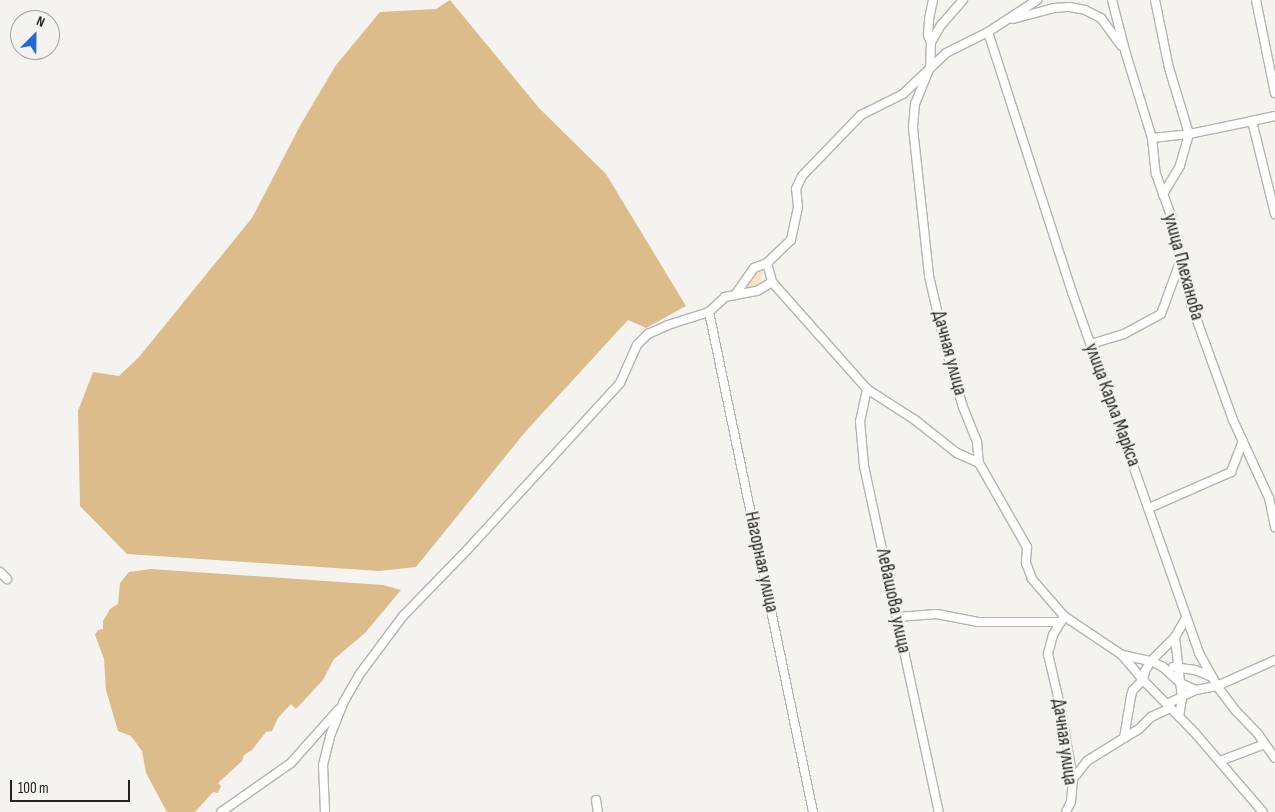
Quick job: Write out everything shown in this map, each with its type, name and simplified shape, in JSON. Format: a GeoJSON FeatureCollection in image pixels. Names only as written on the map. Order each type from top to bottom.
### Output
{"type":"FeatureCollection","features":[{"type":"Feature","properties":{"kind":"street"},"geometry":{"type":"LineString","coordinates":[[930,68],[931,42],[928,35],[928,27],[933,0]]}},
{"type":"Feature","properties":{"kind":"street"},"geometry":{"type":"LineString","coordinates":[[931,42],[942,25],[964,0]]}},
{"type":"Feature","properties":{"kind":"street"},"geometry":{"type":"LineString","coordinates":[[735,295],[754,268],[767,263],[791,240],[798,207],[796,189],[802,176],[861,115],[903,94],[946,53],[988,32],[1036,0]]}},
{"type":"Feature","properties":{"kind":"street","name":"улица Плеханова"},"geometry":{"type":"LineString","coordinates":[[1112,0],[1126,55],[1152,138],[1156,174],[1171,216],[1191,304],[1243,441],[1269,498],[1275,527]]}},
{"type":"Feature","properties":{"kind":"street"},"geometry":{"type":"LineString","coordinates":[[1155,0],[1169,68],[1189,134],[1180,166],[1163,194]]}},
{"type":"Feature","properties":{"kind":"street"},"geometry":{"type":"LineString","coordinates":[[1256,0],[1275,93]]}},
{"type":"Feature","properties":{"kind":"street"},"geometry":{"type":"LineString","coordinates":[[1006,21],[1054,8],[1070,6],[1085,10],[1101,18],[1112,30],[1126,55]]}},
{"type":"Feature","properties":{"kind":"street","name":"улица Карла Маркса"},"geometry":{"type":"LineString","coordinates":[[988,32],[1037,191],[1199,652],[1217,686],[1266,744],[1275,758]]}},
{"type":"Feature","properties":{"kind":"street","name":"Дачная улица"},"geometry":{"type":"LineString","coordinates":[[930,68],[916,104],[913,128],[930,276],[946,348],[963,407],[977,442],[979,463],[1027,547],[1026,563],[1032,579],[1062,619],[1122,655],[1151,661],[1163,667],[1180,683],[1196,690]]}},
{"type":"Feature","properties":{"kind":"street"},"geometry":{"type":"LineString","coordinates":[[1152,138],[1189,134],[1275,116]]}},
{"type":"Feature","properties":{"kind":"street"},"geometry":{"type":"LineString","coordinates":[[1252,120],[1275,214]]}},
{"type":"Feature","properties":{"kind":"street"},"geometry":{"type":"LineString","coordinates":[[1091,344],[1124,334],[1161,314],[1180,260]]}},
{"type":"Feature","properties":{"kind":"street"},"geometry":{"type":"LineString","coordinates":[[767,263],[772,282],[867,389],[914,420],[957,453],[979,463]]}},
{"type":"Feature","properties":{"kind":"street"},"geometry":{"type":"LineString","coordinates":[[325,812],[323,788],[325,751],[342,706],[363,668],[404,616],[468,550],[620,383],[637,345],[648,334],[668,325],[709,312],[726,297],[757,291],[772,282]]}},
{"type":"Feature","properties":{"kind":"street","name":"Нагорная улица"},"geometry":{"type":"LineString","coordinates":[[709,312],[813,812]]}},
{"type":"Feature","properties":{"kind":"street","name":"Левашова улица"},"geometry":{"type":"LineString","coordinates":[[867,389],[860,421],[864,466],[939,812]]}},
{"type":"Feature","properties":{"kind":"street"},"geometry":{"type":"LineString","coordinates":[[1149,508],[1231,472],[1243,441]]}},
{"type":"Feature","properties":{"kind":"street"},"geometry":{"type":"LineString","coordinates":[[0,572],[7,579]]}},
{"type":"Feature","properties":{"kind":"street"},"geometry":{"type":"LineString","coordinates":[[897,617],[937,614],[978,622],[1062,619]]}},
{"type":"Feature","properties":{"kind":"street"},"geometry":{"type":"LineString","coordinates":[[1124,738],[1130,696],[1133,690],[1144,680],[1145,671],[1151,661],[1175,637],[1186,618]]}},
{"type":"Feature","properties":{"kind":"street","name":"Дачная улица"},"geometry":{"type":"LineString","coordinates":[[1062,619],[1053,635],[1048,654],[1060,705],[1073,779],[1071,802],[1066,812]]}},
{"type":"Feature","properties":{"kind":"street"},"geometry":{"type":"LineString","coordinates":[[1175,637],[1182,698],[1179,716]]}},
{"type":"Feature","properties":{"kind":"street"},"geometry":{"type":"LineString","coordinates":[[1122,655],[1220,761],[1263,812]]}},
{"type":"Feature","properties":{"kind":"street"},"geometry":{"type":"LineString","coordinates":[[1073,779],[1087,760],[1139,729],[1151,717],[1182,698],[1196,690],[1217,686],[1275,660]]}},
{"type":"Feature","properties":{"kind":"street"},"geometry":{"type":"LineString","coordinates":[[1163,667],[1178,667],[1212,677]]}},
{"type":"Feature","properties":{"kind":"street"},"geometry":{"type":"LineString","coordinates":[[221,812],[291,764],[342,706]]}},
{"type":"Feature","properties":{"kind":"street"},"geometry":{"type":"LineString","coordinates":[[1220,761],[1266,744]]}},
{"type":"Feature","properties":{"kind":"street"},"geometry":{"type":"LineString","coordinates":[[596,800],[598,812]]}},
{"type":"Feature","properties":{"kind":"shaded area"},"geometry":{"type":"Polygon","coordinates":[[[450,0],[539,108],[606,174],[686,306],[646,328],[628,320],[526,431],[416,567],[379,571],[127,554],[80,506],[78,411],[93,372],[119,376],[139,357],[252,218],[301,124],[336,65],[380,12],[436,9],[450,0]]]}},
{"type":"Feature","properties":{"kind":"shaded area"},"geometry":{"type":"Polygon","coordinates":[[[764,267],[760,281],[756,286],[740,289],[754,271],[764,267]]]}},
{"type":"Feature","properties":{"kind":"shaded area"},"geometry":{"type":"Polygon","coordinates":[[[151,569],[383,585],[401,590],[365,633],[334,659],[323,680],[296,709],[291,704],[278,718],[272,731],[266,732],[252,750],[244,755],[242,761],[218,783],[221,786],[218,793],[213,792],[195,812],[167,812],[146,773],[142,751],[131,736],[118,731],[106,690],[104,659],[95,635],[98,630],[103,629],[103,621],[110,609],[118,604],[120,583],[129,572],[151,569]]]}}]}
